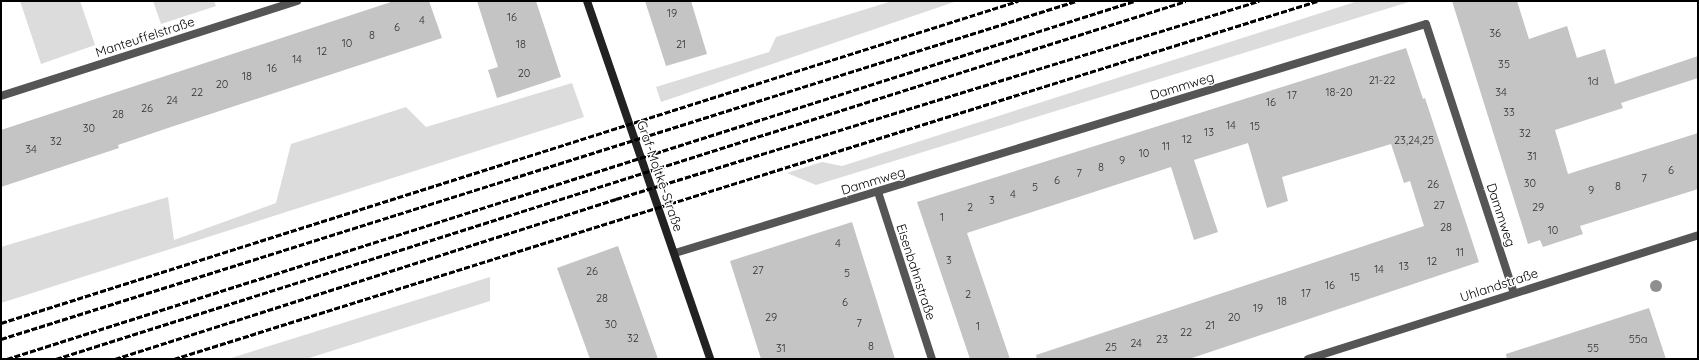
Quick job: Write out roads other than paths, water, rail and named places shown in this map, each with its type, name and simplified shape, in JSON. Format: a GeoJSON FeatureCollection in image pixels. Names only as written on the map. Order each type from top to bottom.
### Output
{"type":"FeatureCollection","features":[{"type":"Feature","properties":{"kind":"main road","name":"Graf-Moltke-Straße"},"geometry":{"type":"LineString","coordinates":[[587,1],[710,359]]}},
{"type":"Feature","properties":{"kind":"street","name":"Manteuffelstraße"},"geometry":{"type":"LineString","coordinates":[[1,96],[297,1]]}},
{"type":"Feature","properties":{"kind":"street","name":"Dammweg"},"geometry":{"type":"LineString","coordinates":[[675,254],[1426,24],[1514,293]]}},
{"type":"Feature","properties":{"kind":"street","name":"Eisenbahnstraße"},"geometry":{"type":"LineString","coordinates":[[878,192],[932,359]]}},
{"type":"Feature","properties":{"kind":"street","name":"Uhlandstraße"},"geometry":{"type":"LineString","coordinates":[[1308,359],[1698,235]]}},
{"type":"Feature","properties":{"kind":"railway"},"geometry":{"type":"LineString","coordinates":[[1,323],[1018,1]]}},
{"type":"Feature","properties":{"kind":"railway"},"geometry":{"type":"LineString","coordinates":[[1,339],[1076,1]]}},
{"type":"Feature","properties":{"kind":"railway"},"geometry":{"type":"LineString","coordinates":[[7,359],[1134,1]]}},
{"type":"Feature","properties":{"kind":"railway"},"geometry":{"type":"LineString","coordinates":[[56,359],[1186,1]]}},
{"type":"Feature","properties":{"kind":"railway"},"geometry":{"type":"LineString","coordinates":[[115,359],[616,199],[1259,1]]}},
{"type":"Feature","properties":{"kind":"railway"},"geometry":{"type":"LineString","coordinates":[[174,359],[1317,1]]}}]}
